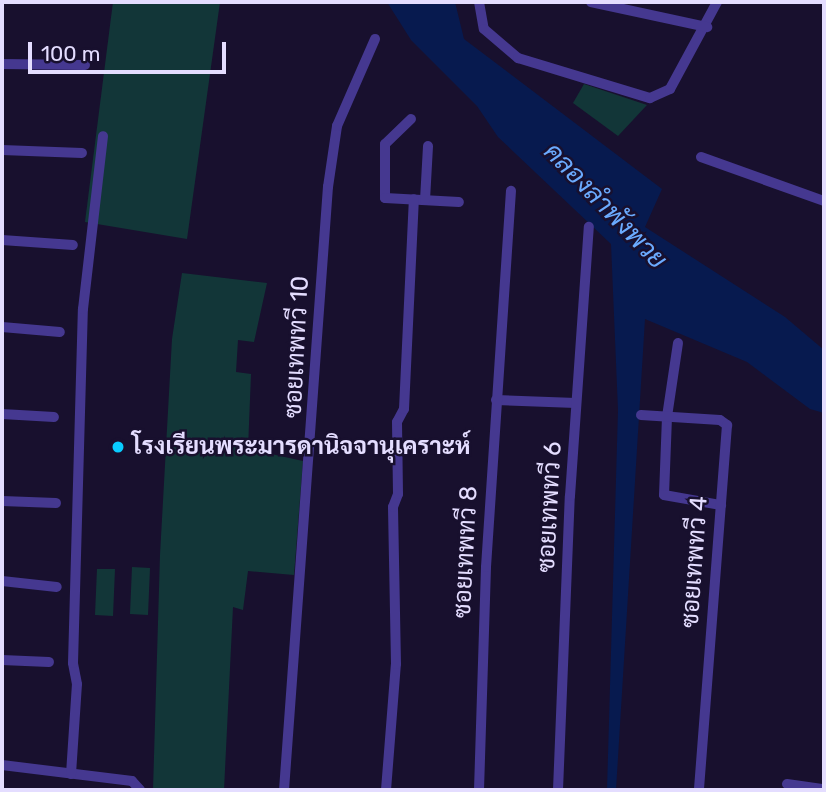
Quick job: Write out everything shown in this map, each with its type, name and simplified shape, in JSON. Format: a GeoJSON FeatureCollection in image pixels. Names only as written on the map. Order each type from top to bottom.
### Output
{"type":"FeatureCollection","features":[{"type":"Feature","properties":{"kind":"street"},"geometry":{"type":"LineString","coordinates":[[479,2],[484,29],[519,58],[650,98],[670,89],[706,27],[717,2]]}},
{"type":"Feature","properties":{"kind":"street"},"geometry":{"type":"LineString","coordinates":[[591,2],[706,27]]}},
{"type":"Feature","properties":{"kind":"street","name":"ซอยเทพทวี 10"},"geometry":{"type":"LineString","coordinates":[[284,790],[329,175],[337,126],[375,39]]}},
{"type":"Feature","properties":{"kind":"street"},"geometry":{"type":"LineString","coordinates":[[2,64],[85,65]]}},
{"type":"Feature","properties":{"kind":"street"},"geometry":{"type":"LineString","coordinates":[[411,119],[385,144],[385,198],[458,202]]}},
{"type":"Feature","properties":{"kind":"street"},"geometry":{"type":"LineString","coordinates":[[71,774],[77,684],[73,663],[83,309],[103,136]]}},
{"type":"Feature","properties":{"kind":"street"},"geometry":{"type":"LineString","coordinates":[[386,790],[396,664],[393,507],[398,494],[397,422],[404,410],[420,200],[428,146]]}},
{"type":"Feature","properties":{"kind":"street"},"geometry":{"type":"LineString","coordinates":[[2,150],[82,153]]}},
{"type":"Feature","properties":{"kind":"street"},"geometry":{"type":"LineString","coordinates":[[701,157],[824,201]]}},
{"type":"Feature","properties":{"kind":"street","name":"ซอยเทพทวี 8"},"geometry":{"type":"LineString","coordinates":[[479,790],[496,400],[511,191]]}},
{"type":"Feature","properties":{"kind":"street","name":"ซอยเทพทวี 6"},"geometry":{"type":"LineString","coordinates":[[558,790],[576,403],[589,227]]}},
{"type":"Feature","properties":{"kind":"street"},"geometry":{"type":"LineString","coordinates":[[2,240],[72,245]]}},
{"type":"Feature","properties":{"kind":"street"},"geometry":{"type":"LineString","coordinates":[[2,327],[60,332]]}},
{"type":"Feature","properties":{"kind":"street"},"geometry":{"type":"LineString","coordinates":[[678,343],[667,416],[665,497],[721,505]]}},
{"type":"Feature","properties":{"kind":"street"},"geometry":{"type":"LineString","coordinates":[[496,400],[576,403]]}},
{"type":"Feature","properties":{"kind":"street"},"geometry":{"type":"LineString","coordinates":[[2,414],[54,417]]}},
{"type":"Feature","properties":{"kind":"street","name":"ซอยเทพทวี 4"},"geometry":{"type":"LineString","coordinates":[[641,415],[720,420],[727,425],[699,790]]}},
{"type":"Feature","properties":{"kind":"street"},"geometry":{"type":"LineString","coordinates":[[2,501],[56,503]]}},
{"type":"Feature","properties":{"kind":"street"},"geometry":{"type":"LineString","coordinates":[[2,581],[57,587]]}},
{"type":"Feature","properties":{"kind":"street"},"geometry":{"type":"LineString","coordinates":[[2,660],[49,662]]}},
{"type":"Feature","properties":{"kind":"street"},"geometry":{"type":"LineString","coordinates":[[2,765],[132,781],[140,790]]}},
{"type":"Feature","properties":{"kind":"street"},"geometry":{"type":"LineString","coordinates":[[787,784],[824,789]]}},
{"type":"Feature","properties":{"kind":"green space"},"geometry":{"type":"Polygon","coordinates":[[[113,2],[220,2],[187,239],[85,222],[113,2]]]}},
{"type":"Feature","properties":{"kind":"green space"},"geometry":{"type":"Polygon","coordinates":[[[584,84],[647,105],[618,136],[573,103],[584,84]]]}},
{"type":"Feature","properties":{"kind":"green space"},"geometry":{"type":"Polygon","coordinates":[[[182,273],[267,283],[254,342],[238,340],[236,372],[251,374],[248,449],[303,461],[294,575],[248,571],[243,610],[233,607],[224,790],[153,790],[160,555],[172,339],[182,273]]]}},
{"type":"Feature","properties":{"kind":"green space"},"geometry":{"type":"Polygon","coordinates":[[[132,567],[150,568],[148,615],[130,614],[132,567]]]}},
{"type":"Feature","properties":{"kind":"green space"},"geometry":{"type":"Polygon","coordinates":[[[97,569],[115,569],[113,616],[95,615],[97,569]]]}},
{"type":"Feature","properties":{"kind":"water","name":"คลองลำพังพวย"},"geometry":{"type":"Polygon","coordinates":[[[387,2],[455,2],[464,39],[662,189],[645,227],[785,317],[824,350],[824,413],[810,409],[747,362],[645,319],[616,790],[607,790],[618,410],[611,244],[498,137],[477,106],[411,40],[387,2]]]}},
{"type":"Feature","properties":{"kind":"place","name":"โรงเรียนพระมารดานิจจานุเคราะห์"},"geometry":{"type":"Point","coordinates":[118,447]}}]}
